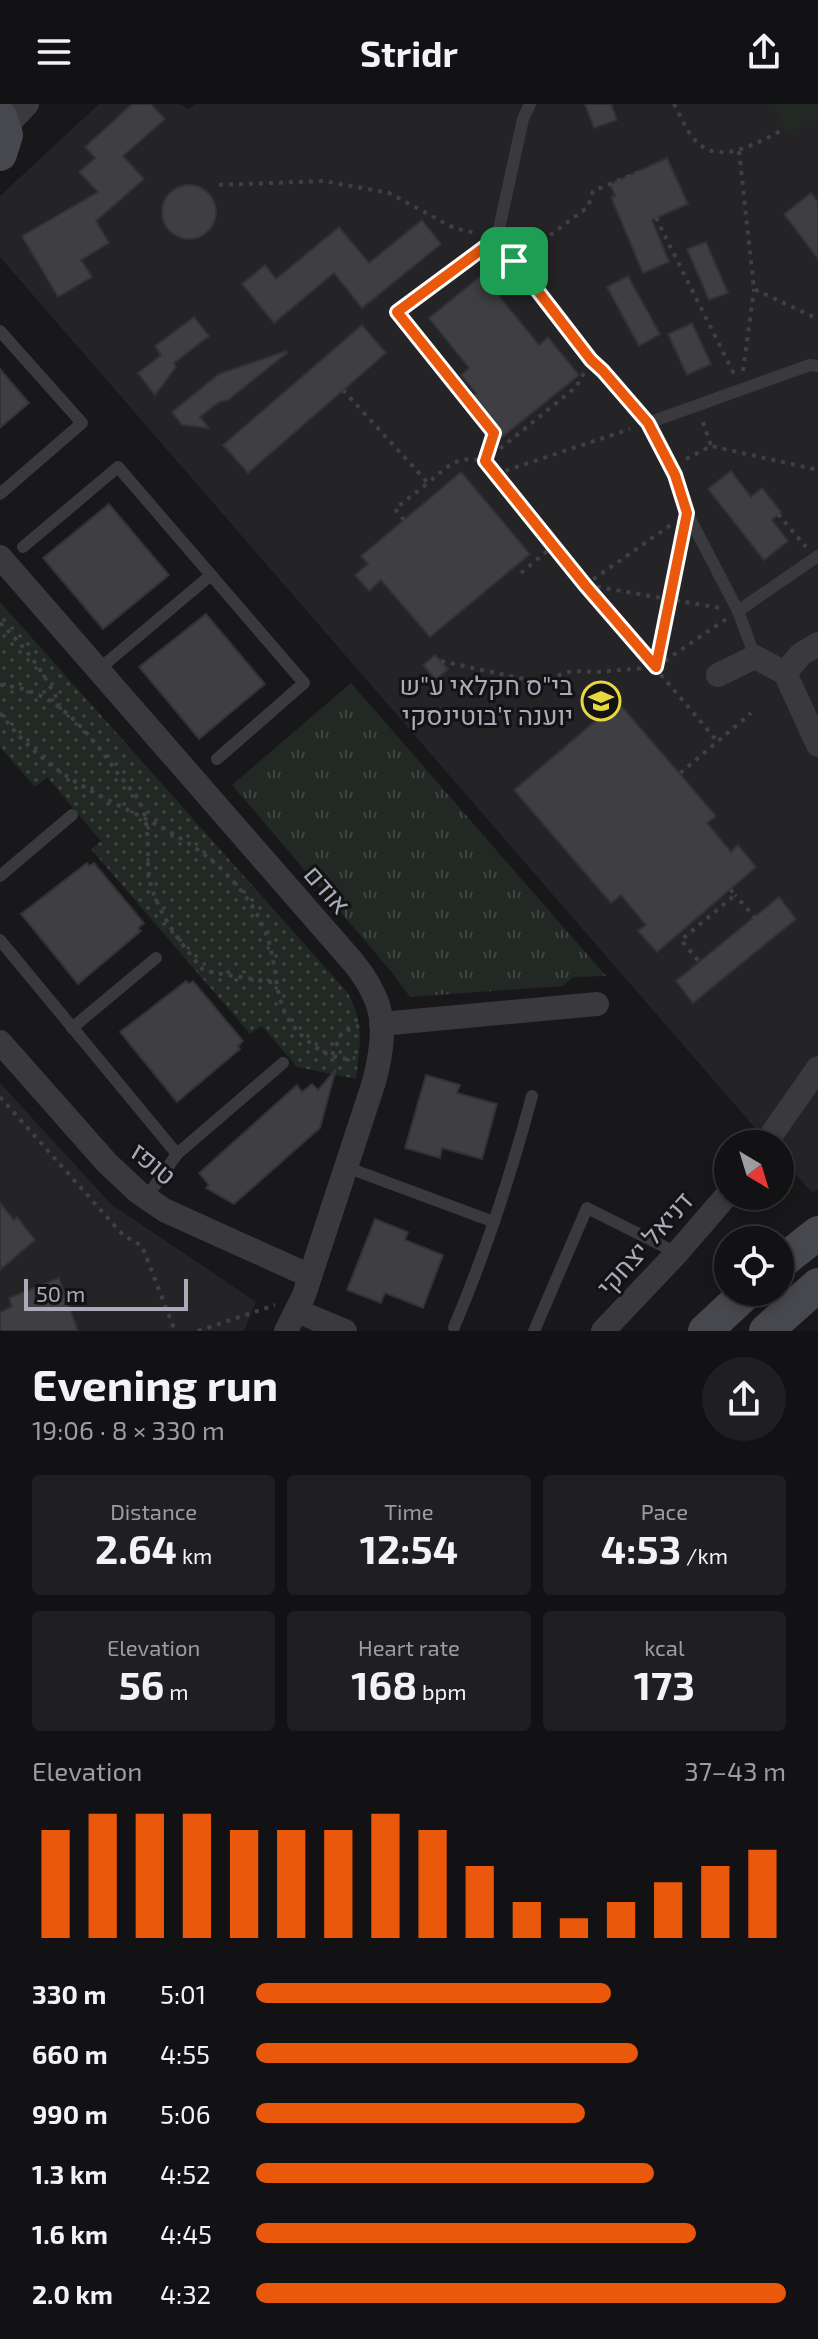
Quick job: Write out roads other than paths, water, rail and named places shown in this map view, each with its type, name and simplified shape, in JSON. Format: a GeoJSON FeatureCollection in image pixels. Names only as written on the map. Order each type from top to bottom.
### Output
{"type":"FeatureCollection","features":[{"type":"Feature","properties":{"kind":"main road"},"geometry":{"type":"LineString","coordinates":[[794,1252],[818,1233]]}},
{"type":"Feature","properties":{"kind":"main road"},"geometry":{"type":"LineString","coordinates":[[766,1331],[818,1285]]}},
{"type":"Feature","properties":{"kind":"main road"},"geometry":{"type":"LineString","coordinates":[[705,1331],[732,1306]]}},
{"type":"Feature","properties":{"kind":"street"},"geometry":{"type":"LineString","coordinates":[[2,134],[27,104]]}},
{"type":"Feature","properties":{"kind":"street","name":"אודם"},"geometry":{"type":"LineString","coordinates":[[0,557],[376,994],[381,1024],[381,1053],[299,1303]]}},
{"type":"Feature","properties":{"kind":"street"},"geometry":{"type":"LineString","coordinates":[[785,673],[801,654],[818,644]]}},
{"type":"Feature","properties":{"kind":"street"},"geometry":{"type":"LineString","coordinates":[[718,675],[755,657],[785,673],[818,745]]}},
{"type":"Feature","properties":{"kind":"street"},"geometry":{"type":"LineString","coordinates":[[381,1024],[597,1004]]}},
{"type":"Feature","properties":{"kind":"street","name":"טופז"},"geometry":{"type":"LineString","coordinates":[[0,1042],[107,1163],[146,1198],[299,1303]]}},
{"type":"Feature","properties":{"kind":"street"},"geometry":{"type":"LineString","coordinates":[[775,1130],[818,1068]]}},
{"type":"Feature","properties":{"kind":"street","name":"דניאל יצחקי"},"geometry":{"type":"LineString","coordinates":[[603,1331],[714,1210]]}},
{"type":"Feature","properties":{"kind":"street"},"geometry":{"type":"LineString","coordinates":[[299,1303],[345,1331]]}},
{"type":"Feature","properties":{"kind":"lane"},"geometry":{"type":"LineString","coordinates":[[397,312],[497,238],[523,119],[530,104]]}},
{"type":"Feature","properties":{"kind":"lane"},"geometry":{"type":"LineString","coordinates":[[497,238],[591,360],[648,423],[671,467],[687,513],[738,611],[755,657]]}},
{"type":"Feature","properties":{"kind":"lane"},"geometry":{"type":"LineString","coordinates":[[0,331],[82,423],[0,494]]}},
{"type":"Feature","properties":{"kind":"lane"},"geometry":{"type":"LineString","coordinates":[[648,423],[815,364]]}},
{"type":"Feature","properties":{"kind":"lane"},"geometry":{"type":"LineString","coordinates":[[23,547],[118,467],[304,683],[217,759]]}},
{"type":"Feature","properties":{"kind":"lane"},"geometry":{"type":"LineString","coordinates":[[738,611],[816,557]]}},
{"type":"Feature","properties":{"kind":"lane"},"geometry":{"type":"LineString","coordinates":[[98,670],[211,575]]}},
{"type":"Feature","properties":{"kind":"lane"},"geometry":{"type":"LineString","coordinates":[[0,876],[72,815]]}},
{"type":"Feature","properties":{"kind":"lane"},"geometry":{"type":"LineString","coordinates":[[0,940],[177,1154]]}},
{"type":"Feature","properties":{"kind":"lane"},"geometry":{"type":"LineString","coordinates":[[72,1028],[156,958]]}},
{"type":"Feature","properties":{"kind":"lane"},"geometry":{"type":"LineString","coordinates":[[146,1198],[177,1154],[283,1063]]}},
{"type":"Feature","properties":{"kind":"lane"},"geometry":{"type":"LineString","coordinates":[[454,1327],[494,1222],[532,1096]]}},
{"type":"Feature","properties":{"kind":"lane"},"geometry":{"type":"LineString","coordinates":[[346,1167],[494,1222]]}},
{"type":"Feature","properties":{"kind":"lane"},"geometry":{"type":"LineString","coordinates":[[534,1331],[587,1208],[677,1253]]}},
{"type":"Feature","properties":{"kind":"place","name":"בי\"ס חקלאי ע\"ש יוענה ז'בוטינסקי"},"geometry":{"type":"Point","coordinates":[601,701]}}]}
